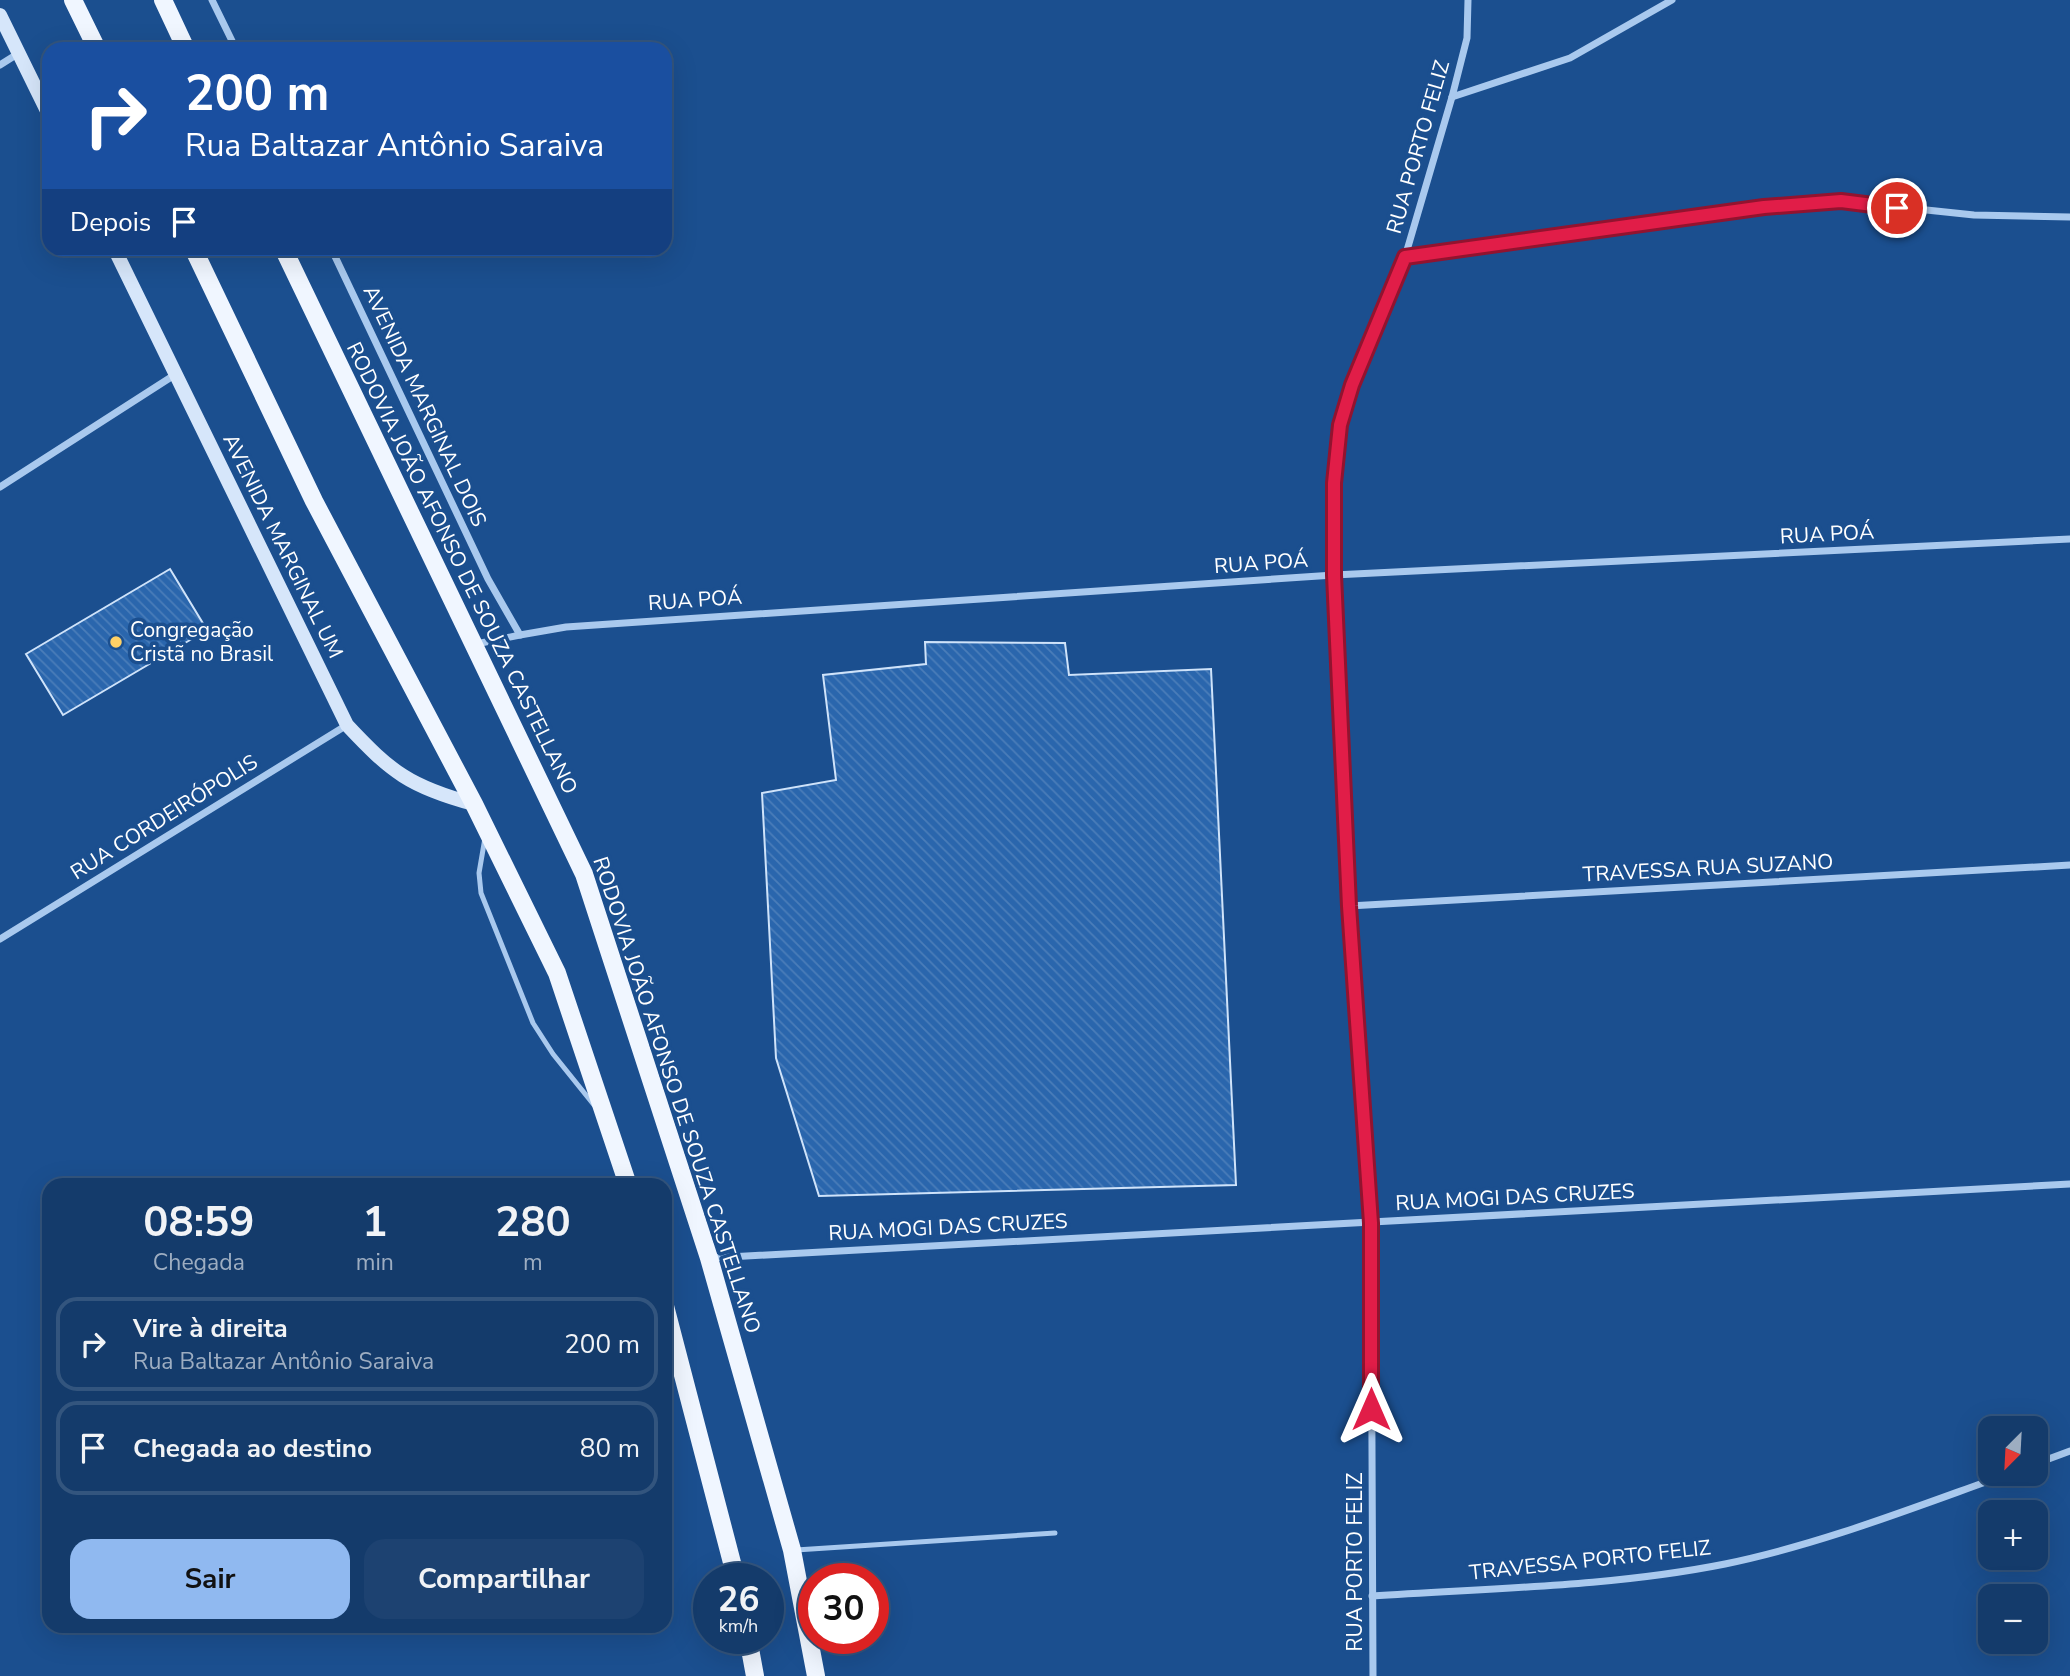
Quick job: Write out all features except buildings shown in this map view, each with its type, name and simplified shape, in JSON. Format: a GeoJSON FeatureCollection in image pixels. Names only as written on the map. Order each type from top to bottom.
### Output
{"type":"FeatureCollection","features":[{"type":"Feature","properties":{"kind":"main road"},"geometry":{"type":"LineString","coordinates":[[73,0],[94,42]]}},
{"type":"Feature","properties":{"kind":"main road"},"geometry":{"type":"LineString","coordinates":[[163,0],[183,42]]}},
{"type":"Feature","properties":{"kind":"main road"},"geometry":{"type":"LineString","coordinates":[[0,15],[42,101]]}},
{"type":"Feature","properties":{"kind":"main road","name":"AVENIDA MARGINAL UM"},"geometry":{"type":"LineString","coordinates":[[118,256],[346,725],[384,764],[404,779],[435,794],[474,804]]}},
{"type":"Feature","properties":{"kind":"main road"},"geometry":{"type":"LineString","coordinates":[[197,256],[314,501],[474,804],[557,973],[626,1178]]}},
{"type":"Feature","properties":{"kind":"main road","name":"RODOVIA JOÃO AFONSO DE SOUZA CASTELLANO"},"geometry":{"type":"LineString","coordinates":[[287,256],[584,874],[709,1258],[792,1550],[816,1676]]}},
{"type":"Feature","properties":{"kind":"main road"},"geometry":{"type":"LineString","coordinates":[[672,1333],[732,1563]]}},
{"type":"Feature","properties":{"kind":"main road"},"geometry":{"type":"LineString","coordinates":[[751,1654],[755,1676]]}},
{"type":"Feature","properties":{"kind":"street"},"geometry":{"type":"LineString","coordinates":[[212,0],[233,42]]}},
{"type":"Feature","properties":{"kind":"street","name":"RUA PORTO FELIZ"},"geometry":{"type":"LineString","coordinates":[[1373,1676],[1371,1223],[1349,906],[1334,575],[1334,483],[1340,425],[1352,385],[1405,257],[1452,97],[1467,38],[1468,0]]}},
{"type":"Feature","properties":{"kind":"street"},"geometry":{"type":"LineString","coordinates":[[1452,97],[1570,58],[1672,0]]}},
{"type":"Feature","properties":{"kind":"street"},"geometry":{"type":"LineString","coordinates":[[0,65],[19,53]]}},
{"type":"Feature","properties":{"kind":"street"},"geometry":{"type":"LineString","coordinates":[[1405,257],[1764,207],[1841,201],[1974,215],[2070,217]]}},
{"type":"Feature","properties":{"kind":"street","name":"AVENIDA MARGINAL DOIS"},"geometry":{"type":"LineString","coordinates":[[335,256],[488,579],[520,635]]}},
{"type":"Feature","properties":{"kind":"street"},"geometry":{"type":"LineString","coordinates":[[0,487],[176,374]]}},
{"type":"Feature","properties":{"kind":"street","name":"RUA POÁ"},"geometry":{"type":"LineString","coordinates":[[474,645],[566,627],[1334,575],[2070,539]]}},
{"type":"Feature","properties":{"kind":"street","name":"RUA CORDEIRÓPOLIS"},"geometry":{"type":"LineString","coordinates":[[0,939],[346,725]]}},
{"type":"Feature","properties":{"kind":"street","name":"TRAVESSA RUA SUZANO"},"geometry":{"type":"LineString","coordinates":[[1349,906],[2070,865]]}},
{"type":"Feature","properties":{"kind":"street","name":"RUA MOGI DAS CRUZES"},"geometry":{"type":"LineString","coordinates":[[709,1258],[2070,1184]]}},
{"type":"Feature","properties":{"kind":"street"},"geometry":{"type":"LineString","coordinates":[[2048,1459],[2070,1451]]}},
{"type":"Feature","properties":{"kind":"street","name":"TRAVESSA PORTO FELIZ"},"geometry":{"type":"LineString","coordinates":[[1372,1596],[1626,1578],[1725,1564],[1828,1538],[1978,1485]]}},
{"type":"Feature","properties":{"kind":"lane"},"geometry":{"type":"LineString","coordinates":[[486,828],[479,873],[481,893],[533,1023],[553,1054],[606,1120]]}},
{"type":"Feature","properties":{"kind":"lane"},"geometry":{"type":"LineString","coordinates":[[792,1550],[834,1545],[1055,1533]]}},
{"type":"Feature","properties":{"kind":"place","name":"Congregação Cristã no Brasil"},"geometry":{"type":"Point","coordinates":[116,642]}},
{"type":"Feature","properties":{"kind":"route"},"geometry":{"type":"LineString","coordinates":[[1371,1409],[1371,1223],[1349,906],[1334,575],[1334,483],[1340,425],[1352,385],[1405,257],[1764,207],[1841,201],[1897,208]]}}]}
